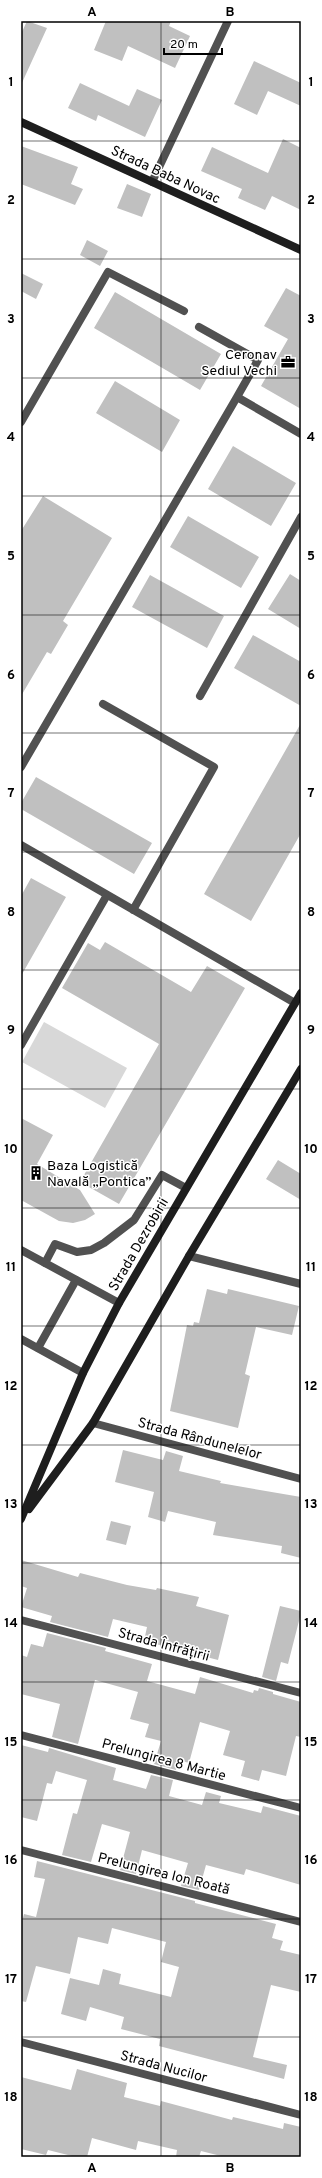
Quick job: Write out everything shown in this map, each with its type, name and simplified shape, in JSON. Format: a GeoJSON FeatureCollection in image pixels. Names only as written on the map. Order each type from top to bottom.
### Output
{"type":"FeatureCollection","features":[{"type":"Feature","properties":{"kind":"main road","name":"Strada Baba Novac"},"geometry":{"type":"LineString","coordinates":[[21,122],[301,250]]}},
{"type":"Feature","properties":{"kind":"main road","name":"Strada Dezrobirii"},"geometry":{"type":"LineString","coordinates":[[21,1519],[83,1373],[119,1303],[301,993]]}},
{"type":"Feature","properties":{"kind":"main road","name":"Strada Dezrobirii"},"geometry":{"type":"LineString","coordinates":[[21,1519],[93,1423],[189,1256],[301,1070]]}},
{"type":"Feature","properties":{"kind":"street"},"geometry":{"type":"LineString","coordinates":[[152,182],[228,21]]}},
{"type":"Feature","properties":{"kind":"street"},"geometry":{"type":"LineString","coordinates":[[21,422],[23,412],[108,272],[184,311]]}},
{"type":"Feature","properties":{"kind":"street"},"geometry":{"type":"LineString","coordinates":[[21,767],[258,360],[199,327]]}},
{"type":"Feature","properties":{"kind":"street"},"geometry":{"type":"LineString","coordinates":[[237,397],[301,434]]}},
{"type":"Feature","properties":{"kind":"street"},"geometry":{"type":"LineString","coordinates":[[200,696],[301,517]]}},
{"type":"Feature","properties":{"kind":"street"},"geometry":{"type":"LineString","coordinates":[[103,704],[214,767],[133,910]]}},
{"type":"Feature","properties":{"kind":"street"},"geometry":{"type":"LineString","coordinates":[[21,845],[295,1003]]}},
{"type":"Feature","properties":{"kind":"street"},"geometry":{"type":"LineString","coordinates":[[21,1045],[107,895]]}},
{"type":"Feature","properties":{"kind":"street"},"geometry":{"type":"LineString","coordinates":[[45,1263],[55,1244],[77,1252],[91,1250],[104,1244],[134,1220],[162,1175],[186,1188]]}},
{"type":"Feature","properties":{"kind":"street"},"geometry":{"type":"LineString","coordinates":[[21,1250],[119,1303]]}},
{"type":"Feature","properties":{"kind":"street"},"geometry":{"type":"LineString","coordinates":[[189,1256],[301,1284]]}},
{"type":"Feature","properties":{"kind":"street"},"geometry":{"type":"LineString","coordinates":[[38,1348],[76,1280]]}},
{"type":"Feature","properties":{"kind":"street"},"geometry":{"type":"LineString","coordinates":[[21,1339],[83,1373]]}},
{"type":"Feature","properties":{"kind":"street","name":"Strada Rândunelelor"},"geometry":{"type":"LineString","coordinates":[[93,1423],[301,1479]]}},
{"type":"Feature","properties":{"kind":"street","name":"Strada Înfrățirii"},"geometry":{"type":"LineString","coordinates":[[21,1620],[301,1693]]}},
{"type":"Feature","properties":{"kind":"street","name":"Prelungirea 8 Martie"},"geometry":{"type":"LineString","coordinates":[[21,1735],[301,1808]]}},
{"type":"Feature","properties":{"kind":"street","name":"Prelungirea Ion Roată"},"geometry":{"type":"LineString","coordinates":[[21,1850],[301,1922]]}},
{"type":"Feature","properties":{"kind":"street","name":"Strada Nucilor"},"geometry":{"type":"LineString","coordinates":[[21,2042],[301,2115]]}},
{"type":"Feature","properties":{"kind":"shaded area"},"geometry":{"type":"Polygon","coordinates":[[[44,1022],[127,1068],[105,1108],[22,1062],[44,1022]]]}},
{"type":"Feature","properties":{"kind":"building"},"geometry":{"type":"Polygon","coordinates":[[[27,21],[47,28],[21,85],[21,34],[27,21]]]}},
{"type":"Feature","properties":{"kind":"building"},"geometry":{"type":"Polygon","coordinates":[[[106,21],[171,21],[169,26],[190,36],[175,68],[128,46],[122,61],[94,50],[106,21]]]}},
{"type":"Feature","properties":{"kind":"building"},"geometry":{"type":"Polygon","coordinates":[[[254,61],[301,83],[301,106],[268,91],[257,115],[234,104],[254,61]]]}},
{"type":"Feature","properties":{"kind":"building"},"geometry":{"type":"Polygon","coordinates":[[[80,83],[129,106],[137,89],[162,100],[145,137],[98,115],[96,121],[68,108],[80,83]]]}},
{"type":"Feature","properties":{"kind":"building"},"geometry":{"type":"Polygon","coordinates":[[[283,139],[301,148],[301,210],[272,196],[265,210],[238,198],[242,189],[201,171],[212,147],[268,173],[283,139]]]}},
{"type":"Feature","properties":{"kind":"building"},"geometry":{"type":"Polygon","coordinates":[[[21,146],[78,167],[71,184],[83,189],[75,205],[21,184],[21,146]]]}},
{"type":"Feature","properties":{"kind":"building"},"geometry":{"type":"Polygon","coordinates":[[[127,184],[151,194],[142,217],[117,208],[127,184]]]}},
{"type":"Feature","properties":{"kind":"building"},"geometry":{"type":"Polygon","coordinates":[[[87,240],[108,251],[100,266],[80,255],[87,240]]]}},
{"type":"Feature","properties":{"kind":"building"},"geometry":{"type":"Polygon","coordinates":[[[21,273],[43,284],[36,299],[21,291],[21,273]]]}},
{"type":"Feature","properties":{"kind":"building","name":"Ceronav Sediul Vechi"},"geometry":{"type":"Polygon","coordinates":[[[286,288],[301,296],[301,409],[261,386],[288,339],[264,326],[286,288]]]}},
{"type":"Feature","properties":{"kind":"building"},"geometry":{"type":"Polygon","coordinates":[[[115,292],[221,354],[200,390],[94,328],[115,292]]]}},
{"type":"Feature","properties":{"kind":"building"},"geometry":{"type":"Polygon","coordinates":[[[115,381],[180,420],[162,452],[96,413],[115,381]]]}},
{"type":"Feature","properties":{"kind":"building"},"geometry":{"type":"Polygon","coordinates":[[[233,446],[296,483],[271,526],[208,489],[233,446]]]}},
{"type":"Feature","properties":{"kind":"building"},"geometry":{"type":"Polygon","coordinates":[[[43,496],[112,538],[63,621],[68,625],[51,654],[47,652],[21,696],[21,531],[43,496]]]}},
{"type":"Feature","properties":{"kind":"building"},"geometry":{"type":"Polygon","coordinates":[[[188,516],[259,557],[241,588],[170,547],[188,516]]]}},
{"type":"Feature","properties":{"kind":"building"},"geometry":{"type":"Polygon","coordinates":[[[290,574],[301,581],[301,629],[268,609],[290,574]]]}},
{"type":"Feature","properties":{"kind":"building"},"geometry":{"type":"Polygon","coordinates":[[[150,575],[224,616],[207,648],[132,607],[150,575]]]}},
{"type":"Feature","properties":{"kind":"building"},"geometry":{"type":"Polygon","coordinates":[[[253,635],[301,662],[301,706],[234,668],[253,635]]]}},
{"type":"Feature","properties":{"kind":"building"},"geometry":{"type":"Polygon","coordinates":[[[301,723],[301,833],[251,921],[204,894],[301,723]]]}},
{"type":"Feature","properties":{"kind":"building"},"geometry":{"type":"Polygon","coordinates":[[[36,777],[152,843],[134,874],[21,809],[21,803],[36,777]]]}},
{"type":"Feature","properties":{"kind":"building"},"geometry":{"type":"Polygon","coordinates":[[[31,878],[66,897],[21,976],[21,896],[31,878]]]}},
{"type":"Feature","properties":{"kind":"building"},"geometry":{"type":"Polygon","coordinates":[[[105,942],[191,992],[207,966],[245,988],[119,1204],[80,1182],[159,1044],[62,988],[88,943],[100,950],[105,942]]]}},
{"type":"Feature","properties":{"kind":"building","name":"Baza Logistică Navală „Pontica”"},"geometry":{"type":"Polygon","coordinates":[[[21,1118],[53,1135],[37,1164],[80,1190],[95,1214],[85,1220],[73,1223],[59,1221],[21,1200],[21,1118]]]}},
{"type":"Feature","properties":{"kind":"building"},"geometry":{"type":"Polygon","coordinates":[[[278,1160],[301,1174],[301,1200],[266,1179],[278,1160]]]}},
{"type":"Feature","properties":{"kind":"building"},"geometry":{"type":"Polygon","coordinates":[[[207,1289],[227,1294],[228,1289],[299,1306],[292,1335],[256,1327],[245,1374],[250,1376],[238,1428],[170,1411],[187,1325],[193,1326],[194,1322],[199,1323],[207,1289]]]}},
{"type":"Feature","properties":{"kind":"building"},"geometry":{"type":"Polygon","coordinates":[[[123,1450],[163,1460],[166,1451],[183,1456],[179,1471],[221,1481],[220,1483],[301,1497],[301,1558],[281,1553],[282,1546],[213,1535],[216,1522],[168,1511],[165,1522],[148,1517],[154,1492],[115,1482],[123,1450]]]}},
{"type":"Feature","properties":{"kind":"building"},"geometry":{"type":"Polygon","coordinates":[[[111,1521],[131,1526],[126,1545],[106,1540],[111,1521]]]}},
{"type":"Feature","properties":{"kind":"building"},"geometry":{"type":"Polygon","coordinates":[[[21,1560],[78,1577],[80,1573],[127,1585],[156,1590],[157,1588],[199,1597],[196,1606],[229,1615],[218,1660],[144,1641],[147,1627],[113,1619],[108,1637],[50,1622],[52,1616],[21,1607],[27,1588],[21,1586],[21,1560]]]}},
{"type":"Feature","properties":{"kind":"building"},"geometry":{"type":"Polygon","coordinates":[[[280,1606],[301,1611],[301,1613],[288,1664],[281,1662],[276,1681],[262,1677],[280,1606]]]}},
{"type":"Feature","properties":{"kind":"building"},"geometry":{"type":"Polygon","coordinates":[[[47,1633],[106,1648],[105,1651],[152,1664],[147,1681],[195,1694],[200,1677],[253,1693],[254,1690],[258,1691],[259,1688],[273,1692],[273,1694],[301,1702],[301,1737],[296,1736],[286,1776],[262,1770],[259,1781],[241,1776],[245,1761],[223,1755],[230,1731],[200,1722],[189,1763],[179,1760],[176,1770],[154,1764],[161,1741],[145,1737],[149,1724],[130,1719],[138,1692],[95,1680],[78,1744],[52,1737],[60,1704],[21,1694],[21,1655],[27,1657],[31,1644],[43,1647],[47,1633]]]}},
{"type":"Feature","properties":{"kind":"building"},"geometry":{"type":"Polygon","coordinates":[[[21,1745],[48,1752],[49,1748],[116,1768],[113,1780],[146,1789],[151,1775],[173,1780],[169,1796],[202,1805],[206,1792],[221,1796],[219,1803],[261,1813],[263,1806],[301,1816],[301,1885],[246,1869],[244,1875],[206,1865],[199,1890],[181,1886],[188,1863],[142,1850],[136,1874],[120,1870],[130,1832],[102,1824],[91,1862],[62,1855],[73,1813],[77,1814],[87,1780],[56,1771],[52,1784],[47,1783],[37,1821],[21,1817],[21,1745]]]}},
{"type":"Feature","properties":{"kind":"building"},"geometry":{"type":"Polygon","coordinates":[[[37,1861],[195,1901],[195,1903],[276,1924],[272,1938],[283,1941],[280,1950],[301,1955],[301,1992],[271,1985],[253,2057],[287,2065],[284,2079],[159,2046],[160,2039],[121,2029],[124,2017],[90,2007],[86,2021],[61,2014],[70,1978],[99,1985],[103,1969],[121,1974],[119,1984],[171,1997],[179,1967],[161,1962],[166,1942],[112,1928],[108,1944],[78,1937],[70,1974],[36,1966],[26,2002],[21,2001],[21,1925],[24,1914],[36,1917],[45,1879],[34,1877],[37,1861]]]}},
{"type":"Feature","properties":{"kind":"building"},"geometry":{"type":"Polygon","coordinates":[[[77,2069],[127,2083],[124,2097],[160,2106],[161,2101],[232,2120],[233,2117],[283,2129],[284,2123],[301,2127],[301,2157],[225,2157],[201,2151],[199,2157],[176,2157],[177,2150],[138,2141],[136,2150],[92,2138],[87,2157],[76,2157],[48,2150],[46,2155],[21,2149],[21,2077],[71,2090],[77,2069]]]}},
{"type":"Feature","properties":{"kind":"place","name":"Ceronav Sediul Vechi"},"geometry":{"type":"Point","coordinates":[288,362]}},
{"type":"Feature","properties":{"kind":"place","name":"Baza Logistică Navală „Pontica”"},"geometry":{"type":"Point","coordinates":[36,1173]}}]}
